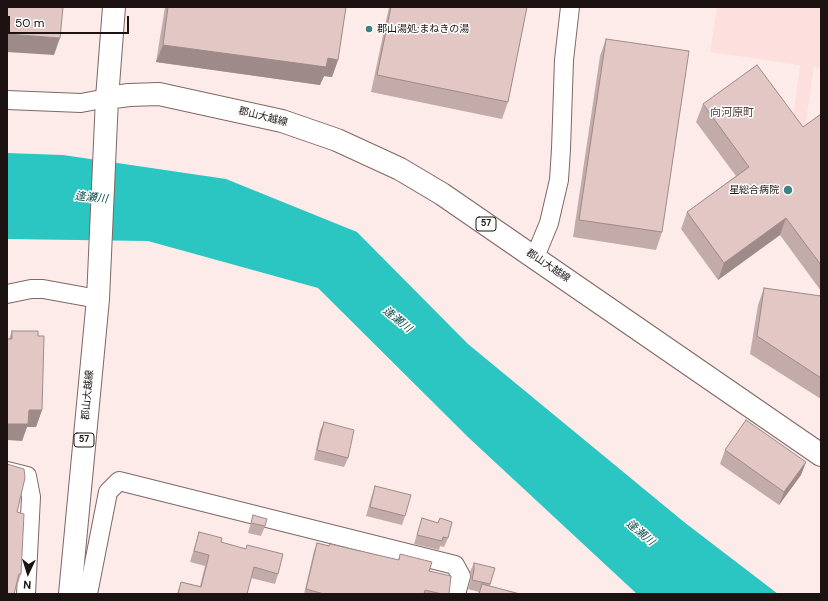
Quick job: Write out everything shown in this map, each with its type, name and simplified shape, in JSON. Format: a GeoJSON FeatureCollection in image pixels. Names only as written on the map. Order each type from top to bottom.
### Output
{"type":"FeatureCollection","features":[{"type":"Feature","properties":{"kind":"main road"},"geometry":{"type":"LineString","coordinates":[[107,105],[114,7]]}},
{"type":"Feature","properties":{"kind":"main road","name":"郡山大越線"},"geometry":{"type":"LineString","coordinates":[[70,594],[98,293],[107,105],[129,95],[159,94],[282,121],[337,140],[406,172],[442,194],[535,257],[821,455]]}},
{"type":"Feature","properties":{"kind":"street"},"geometry":{"type":"LineString","coordinates":[[535,257],[549,223],[559,180],[564,60],[570,7]]}},
{"type":"Feature","properties":{"kind":"street"},"geometry":{"type":"LineString","coordinates":[[7,100],[107,105]]}},
{"type":"Feature","properties":{"kind":"street"},"geometry":{"type":"LineString","coordinates":[[7,294],[31,289],[98,293]]}},
{"type":"Feature","properties":{"kind":"street"},"geometry":{"type":"LineString","coordinates":[[7,471],[27,476],[31,497],[26,594]]}},
{"type":"Feature","properties":{"kind":"street"},"geometry":{"type":"LineString","coordinates":[[88,594],[108,492],[119,481],[455,565],[461,576],[456,594]]}},
{"type":"Feature","properties":{"kind":"shaded area"},"geometry":{"type":"Polygon","coordinates":[[[717,7],[821,7],[821,68],[814,67],[804,134],[791,132],[800,65],[710,52],[717,7]]]}},
{"type":"Feature","properties":{"kind":"water","name":"逢瀬川"},"geometry":{"type":"Polygon","coordinates":[[[7,153],[63,155],[226,179],[357,232],[468,344],[684,522],[778,594],[637,594],[469,438],[318,288],[148,241],[7,239],[7,153]]]}},
{"type":"Feature","properties":{"kind":"building"},"geometry":{"type":"Polygon","coordinates":[[[7,7],[63,7],[60,38],[7,34],[7,7]]]}},
{"type":"Feature","properties":{"kind":"building"},"geometry":{"type":"Polygon","coordinates":[[[168,7],[346,7],[338,60],[328,58],[326,67],[163,45],[168,7]]]}},
{"type":"Feature","properties":{"kind":"building"},"geometry":{"type":"Polygon","coordinates":[[[391,7],[527,7],[508,102],[377,75],[391,7]]]}},
{"type":"Feature","properties":{"kind":"building"},"geometry":{"type":"Polygon","coordinates":[[[606,39],[689,51],[662,232],[579,220],[606,39]]]}},
{"type":"Feature","properties":{"kind":"building"},"geometry":{"type":"Polygon","coordinates":[[[757,65],[803,127],[821,114],[821,265],[786,218],[724,263],[687,212],[749,167],[703,104],[757,65]]]}},
{"type":"Feature","properties":{"kind":"building"},"geometry":{"type":"Polygon","coordinates":[[[764,288],[821,296],[821,378],[757,336],[764,288]]]}},
{"type":"Feature","properties":{"kind":"building"},"geometry":{"type":"Polygon","coordinates":[[[12,331],[38,331],[38,336],[44,336],[42,410],[29,410],[28,424],[7,424],[7,339],[12,339],[12,331]]]}},
{"type":"Feature","properties":{"kind":"building"},"geometry":{"type":"Polygon","coordinates":[[[746,420],[806,462],[784,492],[725,450],[746,420]]]}},
{"type":"Feature","properties":{"kind":"building"},"geometry":{"type":"Polygon","coordinates":[[[324,422],[354,430],[348,458],[317,450],[324,422]]]}},
{"type":"Feature","properties":{"kind":"building"},"geometry":{"type":"Polygon","coordinates":[[[7,464],[24,469],[25,478],[17,512],[24,514],[21,574],[19,574],[14,594],[7,594],[7,464]]]}},
{"type":"Feature","properties":{"kind":"building"},"geometry":{"type":"Polygon","coordinates":[[[375,486],[411,495],[405,516],[370,507],[375,486]]]}},
{"type":"Feature","properties":{"kind":"building"},"geometry":{"type":"Polygon","coordinates":[[[253,515],[267,519],[265,526],[251,523],[253,515]]]}},
{"type":"Feature","properties":{"kind":"building"},"geometry":{"type":"Polygon","coordinates":[[[422,518],[438,523],[440,518],[452,522],[448,538],[443,537],[442,541],[417,535],[422,518]]]}},
{"type":"Feature","properties":{"kind":"building"},"geometry":{"type":"Polygon","coordinates":[[[199,532],[222,538],[221,542],[246,549],[247,545],[283,554],[278,574],[254,567],[247,594],[178,594],[181,582],[201,587],[209,555],[194,551],[199,532]]]}},
{"type":"Feature","properties":{"kind":"building"},"geometry":{"type":"Polygon","coordinates":[[[317,543],[329,546],[330,544],[399,560],[400,554],[432,562],[429,571],[451,576],[449,594],[425,590],[424,594],[324,594],[306,589],[317,543]]]}},
{"type":"Feature","properties":{"kind":"building"},"geometry":{"type":"Polygon","coordinates":[[[474,563],[495,568],[490,584],[472,580],[474,563]]]}},
{"type":"Feature","properties":{"kind":"building"},"geometry":{"type":"Polygon","coordinates":[[[482,584],[520,594],[479,594],[482,584]]]}},
{"type":"Feature","properties":{"kind":"place","name":"郡山湯処;まねきの湯"},"geometry":{"type":"Point","coordinates":[369,29]}},
{"type":"Feature","properties":{"kind":"place","name":"星総合病院"},"geometry":{"type":"Point","coordinates":[788,190]}},
{"type":"Feature","properties":{"kind":"district","name":"向河原町"},"geometry":{"type":"Point","coordinates":[732,113]}}]}
